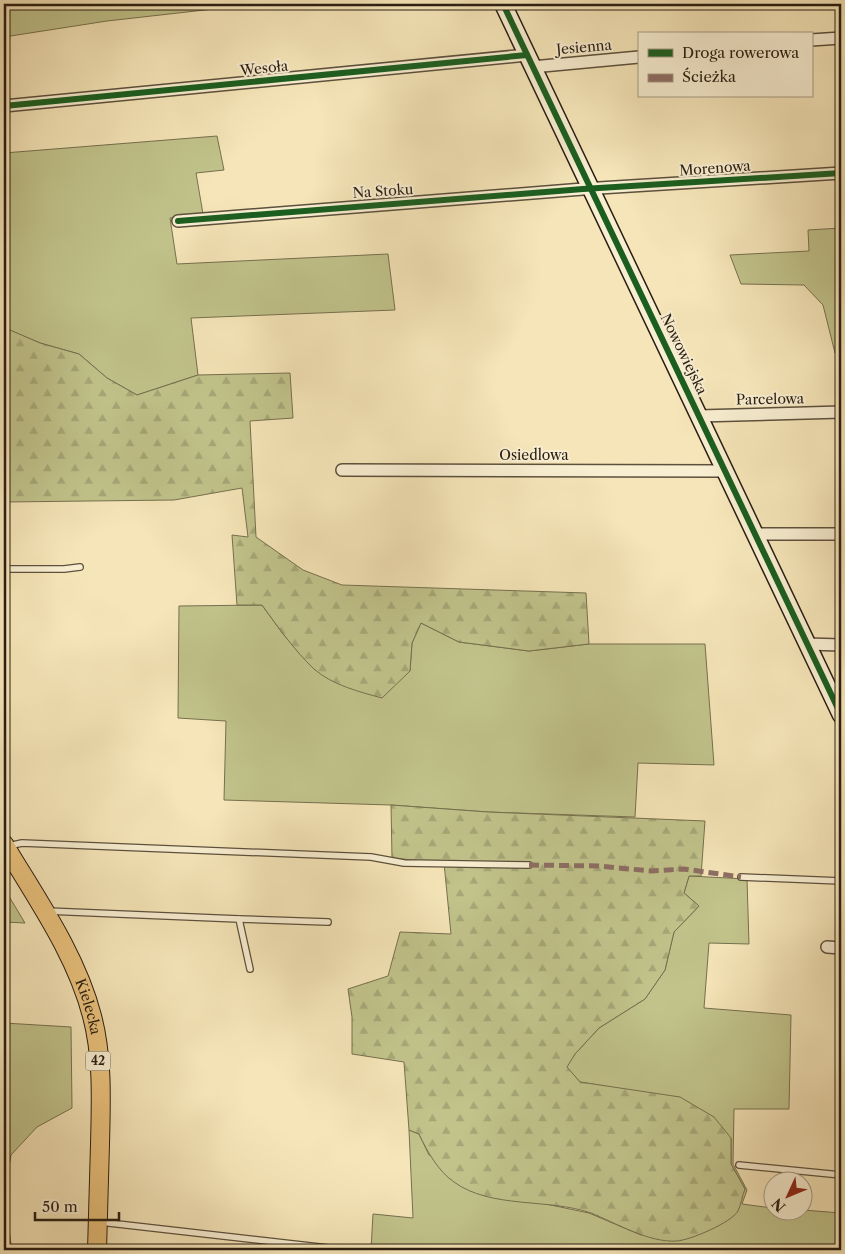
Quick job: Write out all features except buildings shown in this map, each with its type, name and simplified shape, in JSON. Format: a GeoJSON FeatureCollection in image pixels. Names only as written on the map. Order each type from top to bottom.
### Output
{"type":"FeatureCollection","features":[{"type":"Feature","properties":{"kind":"main road","name":"Kielecka"},"geometry":{"type":"LineString","coordinates":[[5,845],[64,946],[81,983],[92,1016],[100,1106],[96,1250]]}},
{"type":"Feature","properties":{"kind":"street","name":"Nowowiejska"},"geometry":{"type":"LineString","coordinates":[[502,4],[841,715]]}},
{"type":"Feature","properties":{"kind":"street"},"geometry":{"type":"LineString","coordinates":[[812,40],[841,38]]}},
{"type":"Feature","properties":{"kind":"street","name":"Jesienna"},"geometry":{"type":"LineString","coordinates":[[529,61],[638,57]]}},
{"type":"Feature","properties":{"kind":"street","name":"Wesoła"},"geometry":{"type":"LineString","coordinates":[[4,106],[529,61]]}},
{"type":"Feature","properties":{"kind":"street","name":"Morenowa"},"geometry":{"type":"LineString","coordinates":[[591,189],[841,172]]}},
{"type":"Feature","properties":{"kind":"street","name":"Na Stoku"},"geometry":{"type":"LineString","coordinates":[[178,221],[591,189]]}},
{"type":"Feature","properties":{"kind":"street","name":"Parcelowa"},"geometry":{"type":"LineString","coordinates":[[700,416],[841,412]]}},
{"type":"Feature","properties":{"kind":"street","name":"Osiedlowa"},"geometry":{"type":"LineString","coordinates":[[342,470],[726,471]]}},
{"type":"Feature","properties":{"kind":"street"},"geometry":{"type":"LineString","coordinates":[[755,534],[841,534]]}},
{"type":"Feature","properties":{"kind":"street"},"geometry":{"type":"LineString","coordinates":[[808,644],[841,644]]}},
{"type":"Feature","properties":{"kind":"street"},"geometry":{"type":"LineString","coordinates":[[827,947],[841,948]]}},
{"type":"Feature","properties":{"kind":"lane"},"geometry":{"type":"LineString","coordinates":[[4,569],[64,569],[80,567]]}},
{"type":"Feature","properties":{"kind":"lane"},"geometry":{"type":"LineString","coordinates":[[5,845],[22,843],[371,857],[404,863],[529,865]]}},
{"type":"Feature","properties":{"kind":"lane"},"geometry":{"type":"LineString","coordinates":[[741,877],[841,881]]}},
{"type":"Feature","properties":{"kind":"lane"},"geometry":{"type":"LineString","coordinates":[[43,911],[328,922]]}},
{"type":"Feature","properties":{"kind":"lane"},"geometry":{"type":"LineString","coordinates":[[239,919],[250,968]]}},
{"type":"Feature","properties":{"kind":"lane"},"geometry":{"type":"LineString","coordinates":[[739,1165],[841,1174]]}},
{"type":"Feature","properties":{"kind":"lane"},"geometry":{"type":"LineString","coordinates":[[98,1222],[346,1250]]}},
{"type":"Feature","properties":{"kind":"green space"},"geometry":{"type":"Polygon","coordinates":[[[4,4],[258,4],[107,21],[4,37],[4,4]]]}},
{"type":"Feature","properties":{"kind":"green space"},"geometry":{"type":"Polygon","coordinates":[[[217,136],[224,170],[196,173],[203,214],[170,218],[177,264],[388,254],[395,310],[191,318],[198,375],[137,395],[107,378],[79,354],[40,343],[9,330],[4,320],[4,153],[217,136]]]}},
{"type":"Feature","properties":{"kind":"green space"},"geometry":{"type":"Polygon","coordinates":[[[841,228],[841,353],[835,353],[823,305],[804,285],[741,284],[730,255],[809,251],[808,230],[841,228]]]}},
{"type":"Feature","properties":{"kind":"green space"},"geometry":{"type":"Polygon","coordinates":[[[4,320],[10,330],[40,343],[79,354],[107,378],[137,395],[198,375],[290,373],[293,418],[250,421],[256,537],[303,570],[342,585],[586,593],[589,644],[529,651],[459,642],[421,623],[412,643],[410,671],[382,698],[346,687],[321,675],[293,646],[262,605],[237,605],[232,535],[248,537],[242,488],[174,500],[4,502],[4,320]]]}},
{"type":"Feature","properties":{"kind":"green space"},"geometry":{"type":"Polygon","coordinates":[[[262,605],[283,634],[315,670],[410,671],[412,643],[421,623],[459,642],[529,651],[589,644],[705,644],[714,765],[638,763],[635,817],[488,812],[391,805],[224,800],[226,721],[178,718],[179,606],[262,605]]]}},
{"type":"Feature","properties":{"kind":"green space"},"geometry":{"type":"Polygon","coordinates":[[[391,805],[488,812],[705,821],[701,876],[689,876],[684,893],[699,906],[674,932],[665,970],[645,999],[599,1028],[575,1054],[567,1067],[580,1082],[680,1097],[714,1117],[731,1138],[731,1164],[745,1189],[739,1209],[734,1216],[719,1226],[700,1234],[683,1240],[666,1241],[644,1236],[591,1213],[574,1208],[502,1200],[485,1196],[454,1182],[438,1166],[429,1154],[419,1134],[409,1130],[404,1062],[352,1054],[352,1017],[348,989],[388,976],[400,932],[451,934],[444,863],[392,858],[391,805]]]}},
{"type":"Feature","properties":{"kind":"green space"},"geometry":{"type":"Polygon","coordinates":[[[689,876],[747,879],[749,944],[709,943],[704,1008],[791,1015],[789,1109],[734,1109],[733,1164],[747,1190],[742,1204],[762,1207],[762,1222],[812,1222],[812,1211],[841,1213],[841,1250],[371,1250],[373,1214],[413,1218],[409,1130],[419,1134],[429,1155],[546,1204],[589,1213],[641,1235],[745,1189],[731,1164],[731,1138],[622,1089],[580,1082],[566,1067],[575,1054],[599,1028],[645,999],[665,970],[674,932],[699,906],[684,893],[689,876]]]}},
{"type":"Feature","properties":{"kind":"green space"},"geometry":{"type":"Polygon","coordinates":[[[4,888],[25,923],[4,922],[4,888]]]}},
{"type":"Feature","properties":{"kind":"green space"},"geometry":{"type":"Polygon","coordinates":[[[4,1023],[71,1027],[72,1108],[37,1127],[11,1155],[4,1199],[4,1023]]]}},
{"type":"Feature","properties":{"kind":"green space"},"geometry":{"type":"Polygon","coordinates":[[[4,1199],[12,1250],[4,1250],[4,1199]]]}},
{"type":"Feature","properties":{"kind":"marked path"},"geometry":{"type":"LineString","coordinates":[[529,865],[598,866],[651,871],[684,869],[741,877]]}},
{"type":"Feature","properties":{"kind":"cycle path"},"geometry":{"type":"LineString","coordinates":[[503,4],[841,715]]}},
{"type":"Feature","properties":{"kind":"cycle path"},"geometry":{"type":"LineString","coordinates":[[4,106],[527,55]]}},
{"type":"Feature","properties":{"kind":"cycle path"},"geometry":{"type":"LineString","coordinates":[[178,221],[583,189],[841,173]]}}]}
